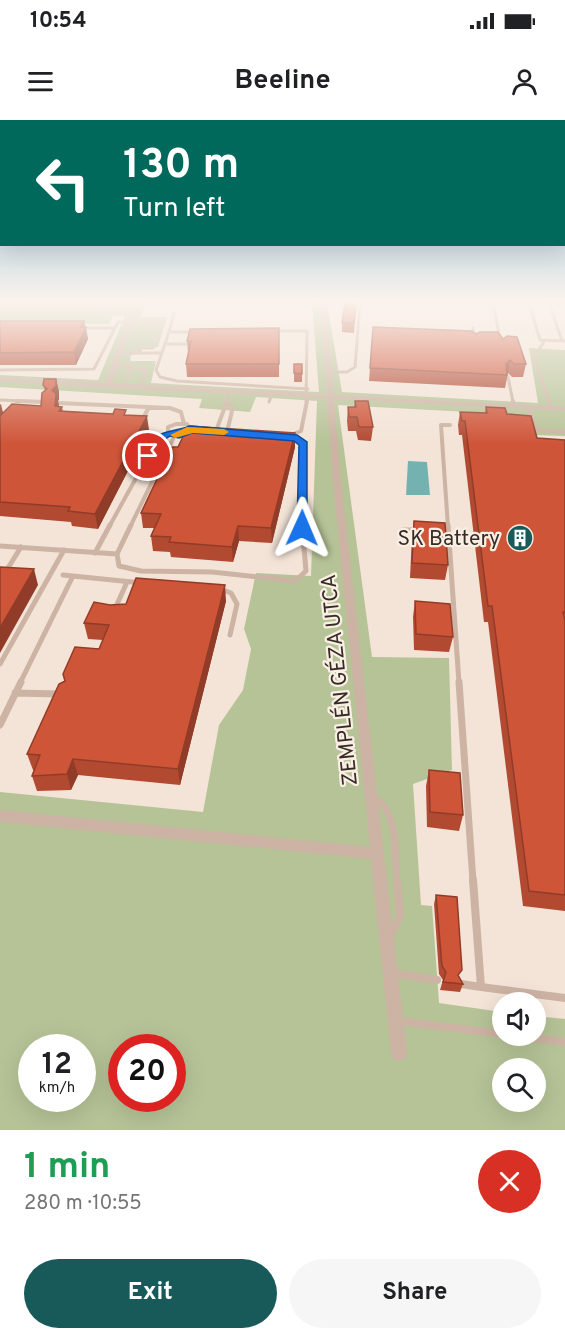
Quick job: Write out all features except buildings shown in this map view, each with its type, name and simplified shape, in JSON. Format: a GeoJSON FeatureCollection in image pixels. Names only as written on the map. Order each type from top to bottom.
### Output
{"type":"FeatureCollection","features":[{"type":"Feature","properties":{"kind":"street"},"geometry":{"type":"LineString","coordinates":[[107,386],[120,350]]}},
{"type":"Feature","properties":{"kind":"street","name":"ZEMPLÉN GÉZA UTCA"},"geometry":{"type":"LineString","coordinates":[[326,350],[329,396],[399,1053]]}},
{"type":"Feature","properties":{"kind":"street"},"geometry":{"type":"LineString","coordinates":[[0,380],[230,392],[308,391],[329,396],[565,409]]}},
{"type":"Feature","properties":{"kind":"street"},"geometry":{"type":"LineString","coordinates":[[0,816],[378,854]]}},
{"type":"Feature","properties":{"kind":"lane"},"geometry":{"type":"LineString","coordinates":[[0,370],[94,369],[104,350]]}},
{"type":"Feature","properties":{"kind":"lane"},"geometry":{"type":"LineString","coordinates":[[163,350],[157,374],[167,380],[308,391]]}},
{"type":"Feature","properties":{"kind":"lane"},"geometry":{"type":"LineString","coordinates":[[289,436],[301,431],[308,391],[307,350]]}},
{"type":"Feature","properties":{"kind":"lane"},"geometry":{"type":"LineString","coordinates":[[328,372],[347,372],[355,367],[356,350]]}},
{"type":"Feature","properties":{"kind":"lane"},"geometry":{"type":"LineString","coordinates":[[538,350],[534,357],[551,408]]}},
{"type":"Feature","properties":{"kind":"lane"},"geometry":{"type":"LineString","coordinates":[[119,353],[162,353]]}},
{"type":"Feature","properties":{"kind":"lane"},"geometry":{"type":"LineString","coordinates":[[114,366],[146,369],[142,387]]}},
{"type":"Feature","properties":{"kind":"lane"},"geometry":{"type":"LineString","coordinates":[[127,379],[130,366]]}},
{"type":"Feature","properties":{"kind":"lane"},"geometry":{"type":"LineString","coordinates":[[508,377],[514,406]]}},
{"type":"Feature","properties":{"kind":"lane"},"geometry":{"type":"LineString","coordinates":[[216,431],[223,406],[228,403],[230,392]]}},
{"type":"Feature","properties":{"kind":"lane"},"geometry":{"type":"LineString","coordinates":[[269,402],[272,393]]}},
{"type":"Feature","properties":{"kind":"lane"},"geometry":{"type":"LineString","coordinates":[[0,400],[46,402]]}},
{"type":"Feature","properties":{"kind":"lane"},"geometry":{"type":"LineString","coordinates":[[15,410],[23,401]]}},
{"type":"Feature","properties":{"kind":"lane"},"geometry":{"type":"LineString","coordinates":[[59,403],[175,409],[181,412],[184,424],[191,429],[199,430]]}},
{"type":"Feature","properties":{"kind":"lane"},"geometry":{"type":"LineString","coordinates":[[227,432],[233,407],[228,403]]}},
{"type":"Feature","properties":{"kind":"lane"},"geometry":{"type":"LineString","coordinates":[[140,424],[149,407]]}},
{"type":"Feature","properties":{"kind":"lane"},"geometry":{"type":"LineString","coordinates":[[528,407],[536,430],[565,432]]}},
{"type":"Feature","properties":{"kind":"lane"},"geometry":{"type":"LineString","coordinates":[[168,433],[167,429],[170,426],[184,424]]}},
{"type":"Feature","properties":{"kind":"lane"},"geometry":{"type":"LineString","coordinates":[[450,425],[441,425],[482,987]]}},
{"type":"Feature","properties":{"kind":"lane"},"geometry":{"type":"LineString","coordinates":[[95,553],[157,440],[168,433],[175,435],[187,433],[191,429]]}},
{"type":"Feature","properties":{"kind":"lane"},"geometry":{"type":"LineString","coordinates":[[207,430],[237,433]]}},
{"type":"Feature","properties":{"kind":"lane"},"geometry":{"type":"LineString","coordinates":[[175,435],[117,555],[119,566],[141,571],[212,572],[296,581],[306,571],[302,528],[304,444],[289,436],[279,435]]}},
{"type":"Feature","properties":{"kind":"lane"},"geometry":{"type":"LineString","coordinates":[[140,472],[157,473]]}},
{"type":"Feature","properties":{"kind":"lane"},"geometry":{"type":"LineString","coordinates":[[403,535],[403,530],[426,530]]}},
{"type":"Feature","properties":{"kind":"lane"},"geometry":{"type":"LineString","coordinates":[[437,530],[449,530]]}},
{"type":"Feature","properties":{"kind":"lane"},"geometry":{"type":"LineString","coordinates":[[0,546],[117,555]]}},
{"type":"Feature","properties":{"kind":"lane"},"geometry":{"type":"LineString","coordinates":[[0,580],[21,547]]}},
{"type":"Feature","properties":{"kind":"lane"},"geometry":{"type":"LineString","coordinates":[[0,664],[64,550]]}},
{"type":"Feature","properties":{"kind":"lane"},"geometry":{"type":"LineString","coordinates":[[63,575],[72,578],[148,584]]}},
{"type":"Feature","properties":{"kind":"lane"},"geometry":{"type":"LineString","coordinates":[[0,725],[72,578]]}},
{"type":"Feature","properties":{"kind":"lane"},"geometry":{"type":"LineString","coordinates":[[112,616],[127,582]]}},
{"type":"Feature","properties":{"kind":"lane"},"geometry":{"type":"LineString","coordinates":[[214,588],[224,590],[235,597],[237,604],[230,634]]}},
{"type":"Feature","properties":{"kind":"lane"},"geometry":{"type":"LineString","coordinates":[[15,693],[64,694]]}},
{"type":"Feature","properties":{"kind":"lane"},"geometry":{"type":"LineString","coordinates":[[371,797],[381,801],[391,814],[400,916],[387,939]]}},
{"type":"Feature","properties":{"kind":"lane"},"geometry":{"type":"LineString","coordinates":[[391,972],[436,980]]}},
{"type":"Feature","properties":{"kind":"lane"},"geometry":{"type":"LineString","coordinates":[[461,984],[565,998]]}},
{"type":"Feature","properties":{"kind":"lane"},"geometry":{"type":"LineString","coordinates":[[396,1021],[492,1033]]}},
{"type":"Feature","properties":{"kind":"lane"},"geometry":{"type":"LineString","coordinates":[[546,1040],[565,1042]]}},
{"type":"Feature","properties":{"kind":"green space"},"geometry":{"type":"Polygon","coordinates":[[[111,350],[142,350],[141,354],[131,355],[130,361],[156,361],[151,383],[319,392],[316,350],[335,350],[342,392],[538,403],[529,350],[565,350],[565,436],[532,435],[523,415],[338,405],[372,657],[449,658],[452,770],[413,784],[421,905],[432,906],[439,1003],[492,1011],[492,1046],[546,1046],[546,1017],[565,1019],[565,1130],[0,1130],[0,792],[203,812],[219,725],[243,690],[251,649],[244,629],[256,573],[311,576],[317,401],[256,397],[250,412],[199,408],[202,399],[0,387],[0,375],[98,380],[111,350]]]}},
{"type":"Feature","properties":{"kind":"water"},"geometry":{"type":"Polygon","coordinates":[[[408,461],[427,462],[430,495],[406,495],[408,461]]]}},
{"type":"Feature","properties":{"kind":"slow traffic"},"geometry":{"type":"LineString","coordinates":[[175,435],[190,432],[191,429],[224,432]]}},
{"type":"Feature","properties":{"kind":"place","name":"SK Battery"},"geometry":{"type":"Point","coordinates":[520,538]}},
{"type":"Feature","properties":{"kind":"route"},"geometry":{"type":"LineString","coordinates":[[148,456],[157,440],[168,433],[179,435],[190,432],[191,429],[297,438],[304,444],[302,528]]}}]}
